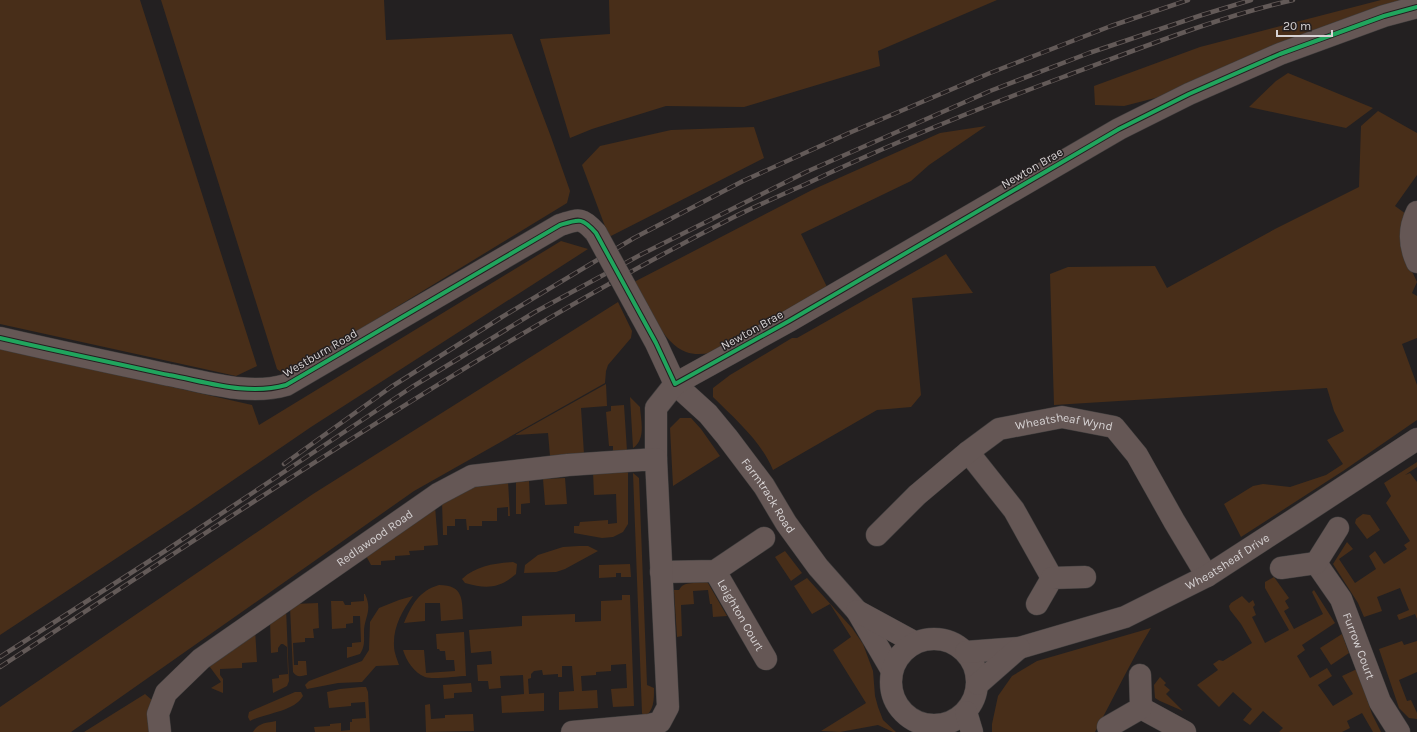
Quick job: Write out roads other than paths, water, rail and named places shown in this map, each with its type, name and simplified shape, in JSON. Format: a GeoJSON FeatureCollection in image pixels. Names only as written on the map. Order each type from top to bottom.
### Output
{"type":"FeatureCollection","features":[{"type":"Feature","properties":{"kind":"street","name":"Newton Brae"},"geometry":{"type":"LineString","coordinates":[[675,384],[789,321],[1119,129],[1189,94],[1280,54],[1384,16],[1417,7]]}},
{"type":"Feature","properties":{"kind":"street"},"geometry":{"type":"LineString","coordinates":[[1417,212],[1413,220],[1410,241],[1417,262]]}},
{"type":"Feature","properties":{"kind":"street","name":"Westburn Road"},"geometry":{"type":"LineString","coordinates":[[0,338],[111,363],[244,389],[272,389],[286,385],[560,225],[577,220],[588,223],[596,233],[656,343],[675,384]]}},
{"type":"Feature","properties":{"kind":"street"},"geometry":{"type":"LineString","coordinates":[[572,732],[649,725],[663,727],[668,707],[656,459],[656,408],[675,384]]}},
{"type":"Feature","properties":{"kind":"street","name":"Farmtrack Road"},"geometry":{"type":"LineString","coordinates":[[675,384],[708,414],[727,437],[764,486],[786,523],[818,567],[857,611],[891,669]]}},
{"type":"Feature","properties":{"kind":"street","name":"Wheatsheaf Wynd"},"geometry":{"type":"LineString","coordinates":[[878,535],[917,495],[968,452],[999,430],[1062,417],[1114,427],[1137,455],[1207,576]]}},
{"type":"Feature","properties":{"kind":"street","name":"Wheatsheaf Drive"},"geometry":{"type":"LineString","coordinates":[[966,652],[1019,648],[1124,617],[1207,576],[1417,439]]}},
{"type":"Feature","properties":{"kind":"street"},"geometry":{"type":"LineString","coordinates":[[968,452],[1014,510],[1052,578]]}},
{"type":"Feature","properties":{"kind":"street","name":"Redlawood Road"},"geometry":{"type":"LineString","coordinates":[[160,732],[158,714],[166,693],[201,659],[438,494],[472,476],[568,465],[656,459]]}},
{"type":"Feature","properties":{"kind":"street"},"geometry":{"type":"LineString","coordinates":[[1280,568],[1316,563],[1338,528]]}},
{"type":"Feature","properties":{"kind":"street","name":"Leighton Court"},"geometry":{"type":"LineString","coordinates":[[661,572],[715,571],[764,538]]}},
{"type":"Feature","properties":{"kind":"street","name":"Furrow Court"},"geometry":{"type":"LineString","coordinates":[[1316,563],[1341,599],[1380,702],[1399,732]]}},
{"type":"Feature","properties":{"kind":"street","name":"Leighton Court"},"geometry":{"type":"LineString","coordinates":[[715,571],[766,659]]}},
{"type":"Feature","properties":{"kind":"street"},"geometry":{"type":"LineString","coordinates":[[1052,578],[1085,577]]}},
{"type":"Feature","properties":{"kind":"street"},"geometry":{"type":"LineString","coordinates":[[1037,604],[1052,578]]}},
{"type":"Feature","properties":{"kind":"street","name":"Farmtrack Road"},"geometry":{"type":"LineString","coordinates":[[857,611],[914,642]]}},
{"type":"Feature","properties":{"kind":"street"},"geometry":{"type":"LineString","coordinates":[[939,638],[954,643],[966,652],[974,665],[978,684],[969,722],[954,721],[943,729],[924,725],[910,719],[899,709],[892,695],[890,680],[891,669],[902,652],[914,642],[924,639],[939,638]]}},
{"type":"Feature","properties":{"kind":"street","name":"Wheatsheaf Drive"},"geometry":{"type":"LineString","coordinates":[[978,684],[1019,648]]}},
{"type":"Feature","properties":{"kind":"street"},"geometry":{"type":"LineString","coordinates":[[1140,676],[1141,708]]}},
{"type":"Feature","properties":{"kind":"street"},"geometry":{"type":"LineString","coordinates":[[1108,727],[1141,708]]}},
{"type":"Feature","properties":{"kind":"street"},"geometry":{"type":"LineString","coordinates":[[1141,708],[1185,732]]}},
{"type":"Feature","properties":{"kind":"railway"},"geometry":{"type":"LineString","coordinates":[[284,464],[391,387],[502,317],[634,238],[743,181],[849,133],[990,73],[1111,26],[1188,0]]}},
{"type":"Feature","properties":{"kind":"railway"},"geometry":{"type":"LineString","coordinates":[[0,657],[165,551],[412,387],[535,312],[642,254],[806,172],[990,91],[1089,53],[1251,0]]}},
{"type":"Feature","properties":{"kind":"railway"},"geometry":{"type":"LineString","coordinates":[[0,667],[360,433],[452,376],[637,268],[732,218],[869,155],[998,102],[1177,35],[1234,16],[1293,0]]}}]}
